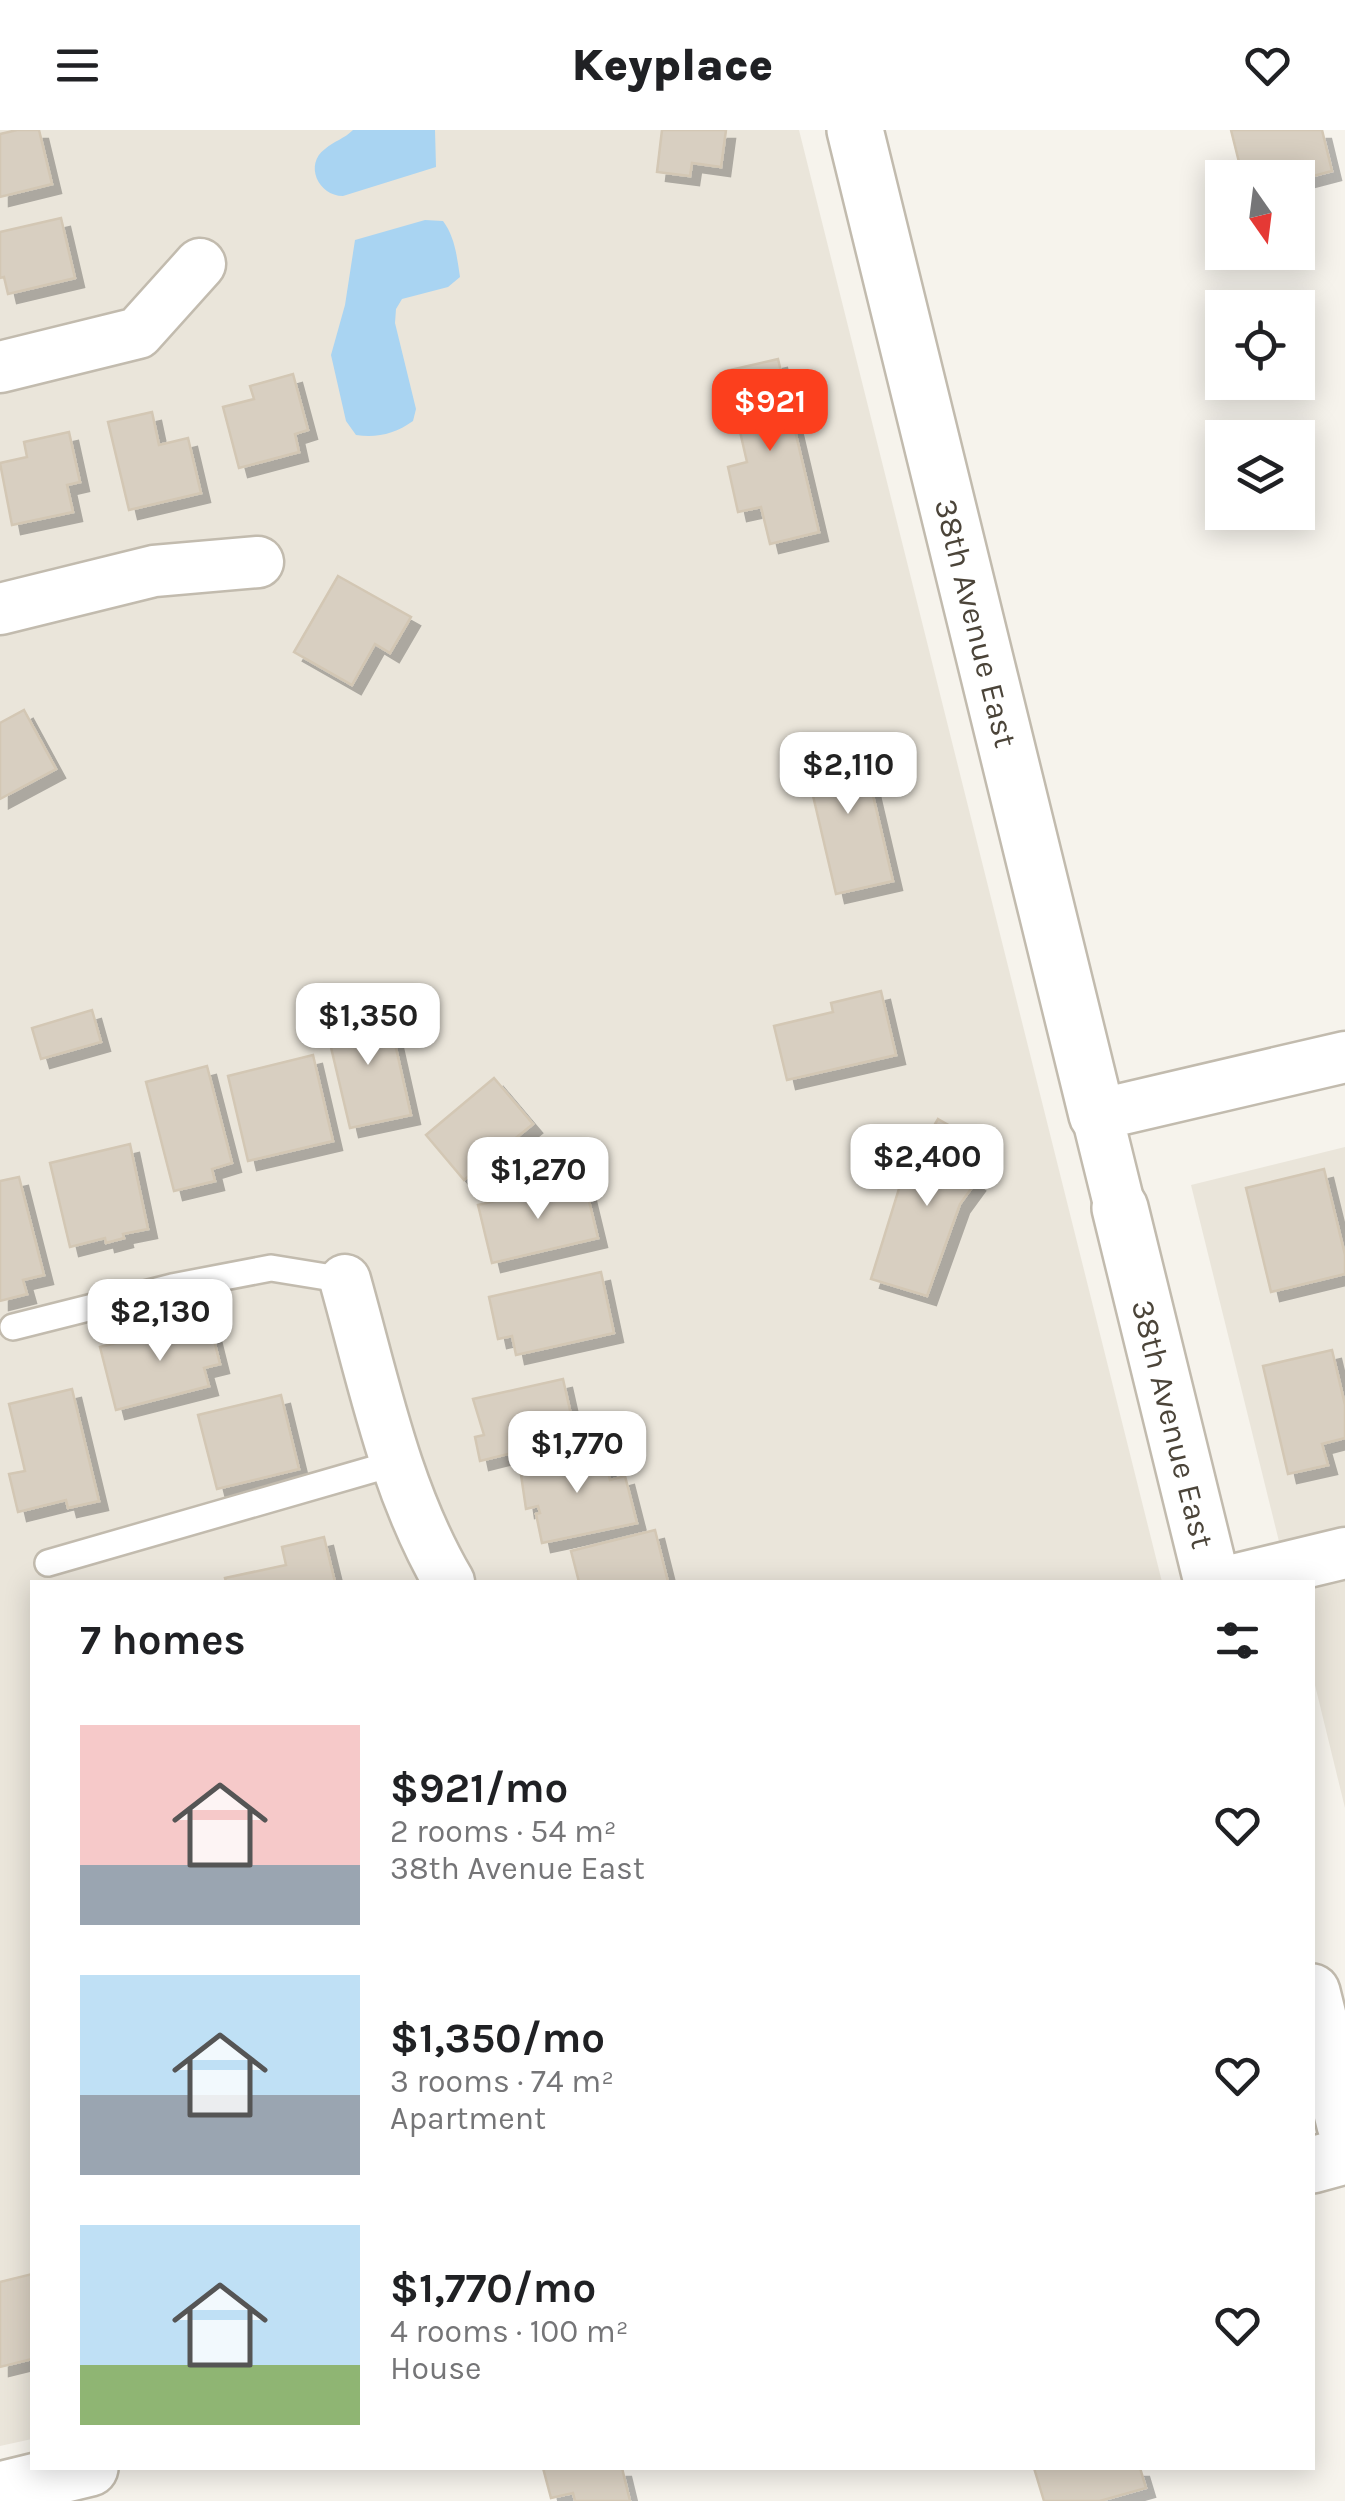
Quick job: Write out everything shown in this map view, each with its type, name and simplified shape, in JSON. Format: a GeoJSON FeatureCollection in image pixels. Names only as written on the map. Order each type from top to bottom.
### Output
{"type":"FeatureCollection","features":[{"type":"Feature","properties":{"kind":"street","name":"38th Avenue East"},"geometry":{"type":"LineString","coordinates":[[855,130],[1097,1115]]}},
{"type":"Feature","properties":{"kind":"street"},"geometry":{"type":"LineString","coordinates":[[0,366],[138,333],[200,264]]}},
{"type":"Feature","properties":{"kind":"street"},"geometry":{"type":"LineString","coordinates":[[0,609],[154,571],[258,562]]}},
{"type":"Feature","properties":{"kind":"street"},"geometry":{"type":"LineString","coordinates":[[1120,1208],[1097,1115],[1345,1057]]}},
{"type":"Feature","properties":{"kind":"street","name":"38th Avenue East"},"geometry":{"type":"LineString","coordinates":[[1120,1208],[1212,1580]]}},
{"type":"Feature","properties":{"kind":"street"},"geometry":{"type":"LineString","coordinates":[[346,1280],[396,1463],[421,1532],[448,1580]]}},
{"type":"Feature","properties":{"kind":"street"},"geometry":{"type":"LineString","coordinates":[[1233,1580],[1345,1553]]}},
{"type":"Feature","properties":{"kind":"street"},"geometry":{"type":"LineString","coordinates":[[1315,2004],[1345,2125]]}},
{"type":"Feature","properties":{"kind":"street"},"geometry":{"type":"LineString","coordinates":[[1315,2163],[1345,2156]]}},
{"type":"Feature","properties":{"kind":"street"},"geometry":{"type":"LineString","coordinates":[[0,2490],[82,2470]]}},
{"type":"Feature","properties":{"kind":"lane"},"geometry":{"type":"LineString","coordinates":[[13,1327],[172,1287],[271,1268],[346,1280]]}},
{"type":"Feature","properties":{"kind":"lane"},"geometry":{"type":"LineString","coordinates":[[48,1562],[396,1463]]}},
{"type":"Feature","properties":{"kind":"shaded area"},"geometry":{"type":"Polygon","coordinates":[[[0,130],[799,130],[1162,1580],[30,1580],[30,2439],[0,2446],[0,130]]]}},
{"type":"Feature","properties":{"kind":"shaded area"},"geometry":{"type":"Polygon","coordinates":[[[1345,1147],[1345,1808],[1315,1685],[1315,1580],[1289,1580],[1191,1185],[1345,1147]]]}},
{"type":"Feature","properties":{"kind":"water"},"geometry":{"type":"Polygon","coordinates":[[[353,130],[435,130],[436,167],[343,196],[334,195],[321,185],[315,163],[325,149],[353,130]]]}},
{"type":"Feature","properties":{"kind":"water"},"geometry":{"type":"Polygon","coordinates":[[[425,220],[443,221],[447,227],[460,277],[448,287],[402,299],[396,309],[395,323],[416,409],[413,421],[386,434],[356,435],[346,421],[331,355],[345,305],[355,240],[425,220]]]}},
{"type":"Feature","properties":{"kind":"building"},"geometry":{"type":"Polygon","coordinates":[[[39,130],[52,184],[0,197],[0,134],[39,130]]]}},
{"type":"Feature","properties":{"kind":"building"},"geometry":{"type":"Polygon","coordinates":[[[662,130],[726,130],[721,167],[692,163],[690,176],[657,172],[662,130]]]}},
{"type":"Feature","properties":{"kind":"building"},"geometry":{"type":"Polygon","coordinates":[[[1231,130],[1322,130],[1332,171],[1315,176],[1315,160],[1238,160],[1231,130]]]}},
{"type":"Feature","properties":{"kind":"building"},"geometry":{"type":"Polygon","coordinates":[[[61,218],[75,278],[8,294],[4,277],[0,278],[0,232],[61,218]]]}},
{"type":"Feature","properties":{"kind":"building"},"geometry":{"type":"Polygon","coordinates":[[[778,359],[819,532],[770,544],[761,507],[738,512],[728,467],[747,462],[726,371],[778,359]]]}},
{"type":"Feature","properties":{"kind":"building"},"geometry":{"type":"Polygon","coordinates":[[[293,374],[308,430],[295,434],[299,452],[239,468],[223,407],[254,399],[250,386],[293,374]]]}},
{"type":"Feature","properties":{"kind":"building"},"geometry":{"type":"Polygon","coordinates":[[[152,412],[159,445],[188,438],[201,493],[129,510],[108,422],[152,412]]]}},
{"type":"Feature","properties":{"kind":"building"},"geometry":{"type":"Polygon","coordinates":[[[69,432],[80,482],[67,485],[73,512],[12,525],[0,463],[27,457],[24,442],[69,432]]]}},
{"type":"Feature","properties":{"kind":"building"},"geometry":{"type":"Polygon","coordinates":[[[338,576],[411,617],[390,653],[375,644],[352,685],[294,652],[338,576]]]}},
{"type":"Feature","properties":{"kind":"building"},"geometry":{"type":"Polygon","coordinates":[[[24,710],[56,769],[0,799],[0,723],[24,710]]]}},
{"type":"Feature","properties":{"kind":"building"},"geometry":{"type":"Polygon","coordinates":[[[860,740],[893,881],[836,894],[803,753],[860,740]]]}},
{"type":"Feature","properties":{"kind":"building"},"geometry":{"type":"Polygon","coordinates":[[[881,991],[896,1055],[787,1080],[774,1026],[833,1012],[831,1003],[881,991]]]}},
{"type":"Feature","properties":{"kind":"building"},"geometry":{"type":"Polygon","coordinates":[[[387,1008],[411,1115],[350,1128],[325,1022],[387,1008]]]}},
{"type":"Feature","properties":{"kind":"building"},"geometry":{"type":"Polygon","coordinates":[[[92,1010],[101,1042],[41,1059],[32,1028],[92,1010]]]}},
{"type":"Feature","properties":{"kind":"building"},"geometry":{"type":"Polygon","coordinates":[[[313,1055],[333,1141],[248,1161],[228,1076],[313,1055]]]}},
{"type":"Feature","properties":{"kind":"building"},"geometry":{"type":"Polygon","coordinates":[[[207,1066],[232,1163],[212,1169],[215,1181],[174,1191],[146,1082],[207,1066]]]}},
{"type":"Feature","properties":{"kind":"building"},"geometry":{"type":"Polygon","coordinates":[[[494,1078],[533,1124],[464,1180],[426,1135],[494,1078]]]}},
{"type":"Feature","properties":{"kind":"building"},"geometry":{"type":"Polygon","coordinates":[[[938,1119],[987,1147],[969,1177],[976,1182],[960,1204],[927,1296],[871,1279],[902,1179],[938,1119]]]}},
{"type":"Feature","properties":{"kind":"building"},"geometry":{"type":"Polygon","coordinates":[[[130,1144],[148,1229],[123,1234],[124,1238],[106,1243],[105,1238],[70,1247],[50,1163],[130,1144]]]}},
{"type":"Feature","properties":{"kind":"building"},"geometry":{"type":"Polygon","coordinates":[[[1324,1169],[1345,1255],[1345,1274],[1271,1292],[1246,1188],[1324,1169]]]}},
{"type":"Feature","properties":{"kind":"building"},"geometry":{"type":"Polygon","coordinates":[[[19,1177],[44,1275],[23,1280],[27,1294],[0,1301],[0,1181],[19,1177]]]}},
{"type":"Feature","properties":{"kind":"building"},"geometry":{"type":"Polygon","coordinates":[[[584,1180],[598,1238],[492,1263],[478,1205],[584,1180]]]}},
{"type":"Feature","properties":{"kind":"building"},"geometry":{"type":"Polygon","coordinates":[[[601,1272],[614,1333],[516,1355],[512,1336],[498,1339],[489,1297],[601,1272]]]}},
{"type":"Feature","properties":{"kind":"building"},"geometry":{"type":"Polygon","coordinates":[[[209,1320],[220,1364],[204,1368],[209,1386],[116,1410],[100,1347],[209,1320]]]}},
{"type":"Feature","properties":{"kind":"building"},"geometry":{"type":"Polygon","coordinates":[[[1332,1350],[1345,1405],[1345,1438],[1322,1444],[1328,1465],[1288,1474],[1263,1366],[1332,1350]]]}},
{"type":"Feature","properties":{"kind":"building"},"geometry":{"type":"Polygon","coordinates":[[[563,1379],[576,1437],[480,1461],[475,1437],[484,1435],[473,1399],[563,1379]]]}},
{"type":"Feature","properties":{"kind":"building"},"geometry":{"type":"Polygon","coordinates":[[[72,1389],[99,1501],[68,1508],[66,1500],[18,1512],[9,1474],[25,1471],[9,1404],[72,1389]]]}},
{"type":"Feature","properties":{"kind":"building"},"geometry":{"type":"Polygon","coordinates":[[[281,1395],[299,1469],[217,1489],[198,1415],[281,1395]]]}},
{"type":"Feature","properties":{"kind":"building"},"geometry":{"type":"Polygon","coordinates":[[[602,1448],[610,1480],[625,1476],[637,1523],[542,1543],[538,1506],[526,1509],[520,1468],[602,1448]]]}},
{"type":"Feature","properties":{"kind":"building"},"geometry":{"type":"Polygon","coordinates":[[[655,1530],[668,1580],[578,1580],[571,1551],[655,1530]]]}},
{"type":"Feature","properties":{"kind":"building"},"geometry":{"type":"Polygon","coordinates":[[[324,1537],[335,1580],[226,1580],[286,1565],[282,1547],[324,1537]]]}},
{"type":"Feature","properties":{"kind":"building"},"geometry":{"type":"Polygon","coordinates":[[[30,2274],[30,2360],[0,2367],[0,2282],[30,2274]]]}},
{"type":"Feature","properties":{"kind":"building"},"geometry":{"type":"Polygon","coordinates":[[[544,2470],[622,2470],[630,2501],[575,2501],[573,2493],[551,2498],[544,2470]]]}},
{"type":"Feature","properties":{"kind":"building"},"geometry":{"type":"Polygon","coordinates":[[[1035,2470],[1141,2470],[1146,2488],[1100,2501],[1044,2501],[1035,2470]]]}}]}
